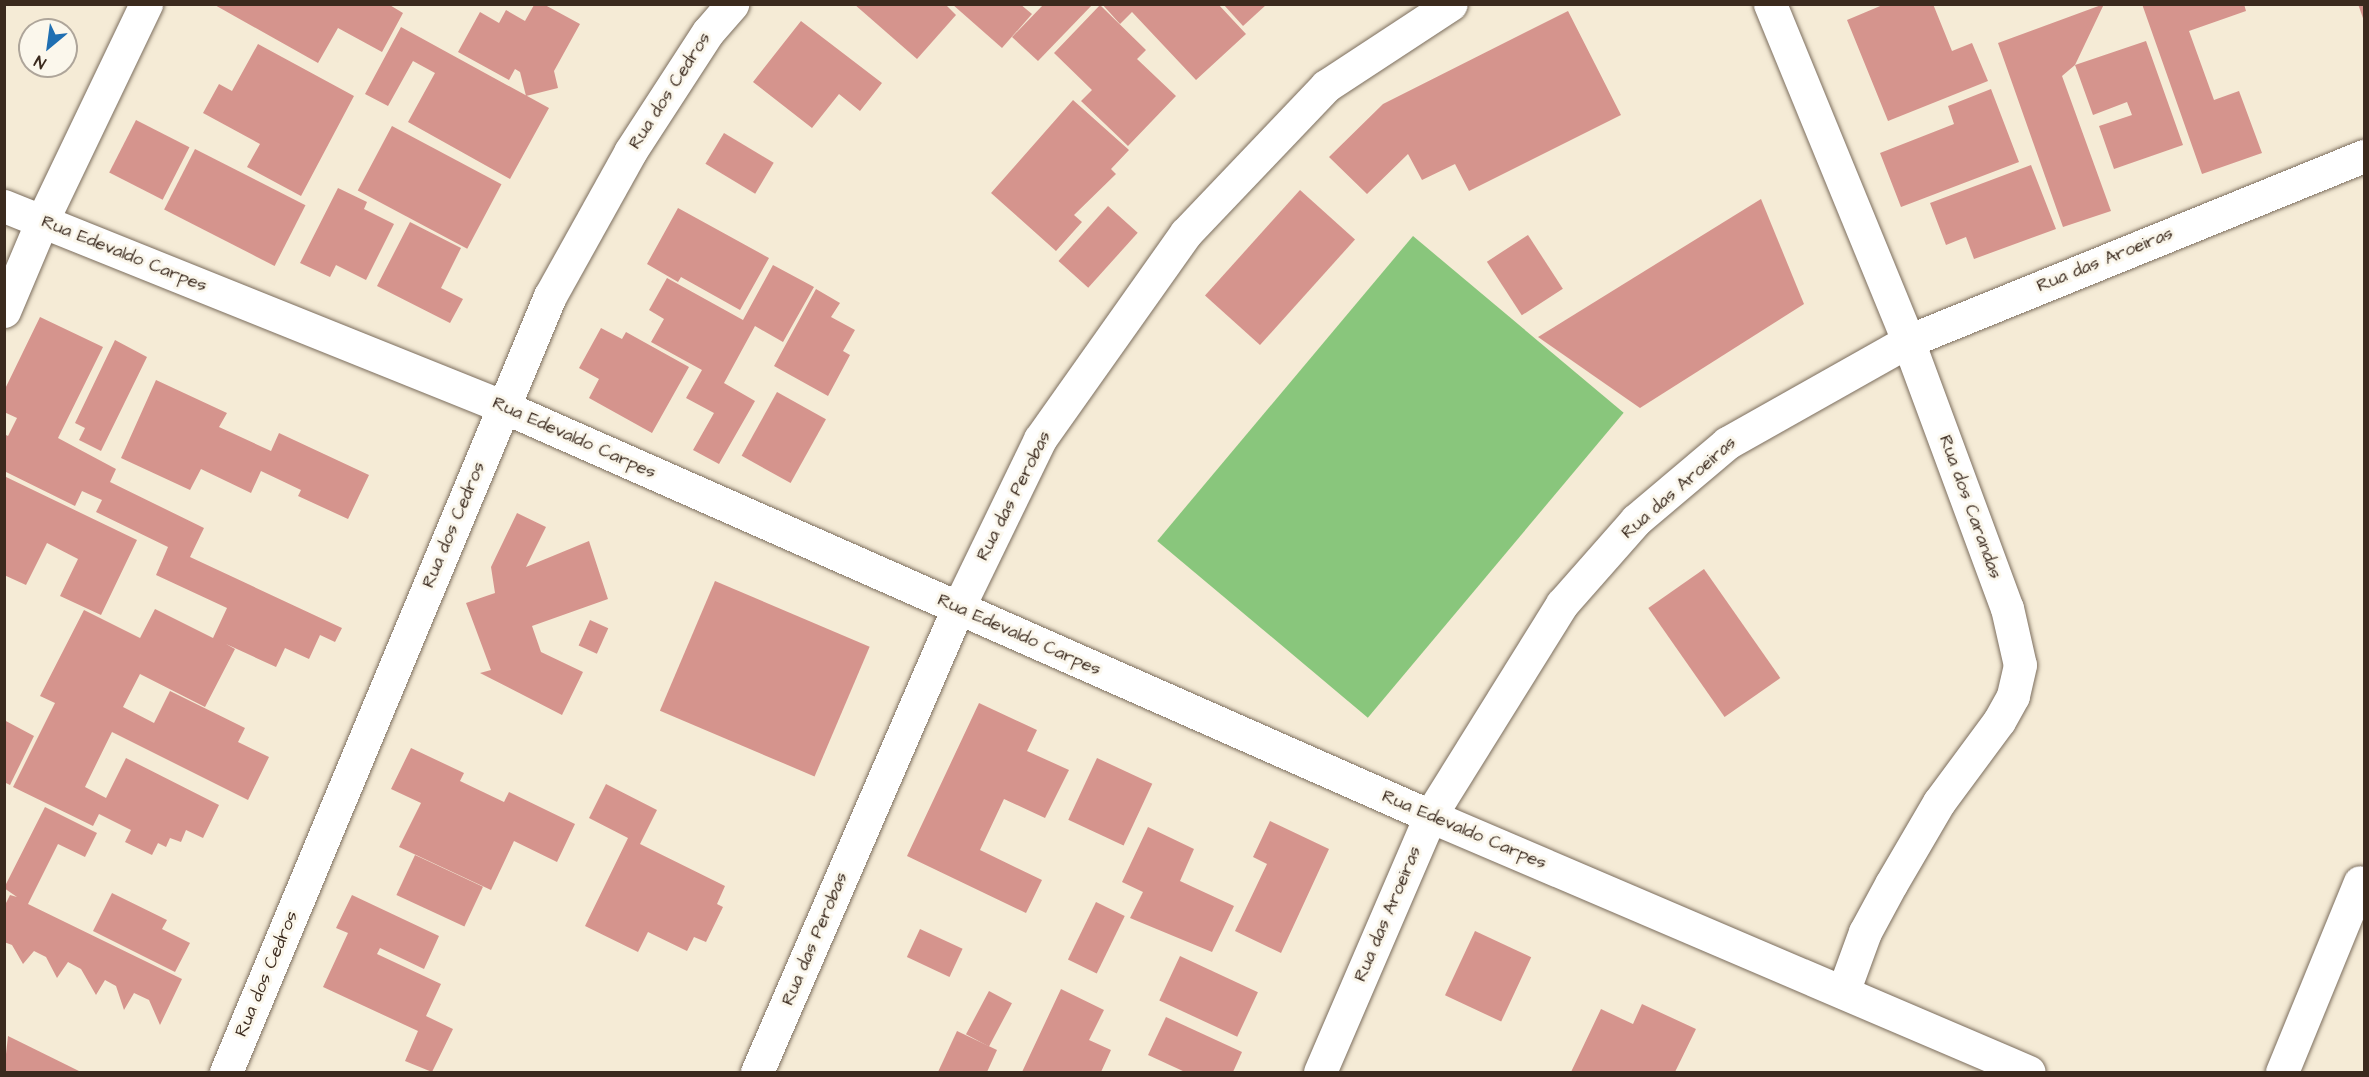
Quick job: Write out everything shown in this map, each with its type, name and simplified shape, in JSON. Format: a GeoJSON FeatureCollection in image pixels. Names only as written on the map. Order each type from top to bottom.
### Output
{"type":"FeatureCollection","features":[{"type":"Feature","properties":{"kind":"street"},"geometry":{"type":"LineString","coordinates":[[4,311],[42,221],[146,4]]}},
{"type":"Feature","properties":{"kind":"street","name":"Rua dos Cedros"},"geometry":{"type":"LineString","coordinates":[[226,1072],[550,296],[630,152],[708,32],[732,4]]}},
{"type":"Feature","properties":{"kind":"street","name":"Rua das Perobas"},"geometry":{"type":"LineString","coordinates":[[757,1072],[958,608],[1040,439],[1186,233],[1326,86],[1451,4]]}},
{"type":"Feature","properties":{"kind":"street","name":"Rua dos Carandas"},"geometry":{"type":"LineString","coordinates":[[1770,4],[1908,341],[2007,608],[2020,665],[2013,696],[1999,721],[1939,802],[1865,932],[1843,992]]}},
{"type":"Feature","properties":{"kind":"street","name":"Rua das Aroeiras"},"geometry":{"type":"LineString","coordinates":[[1320,1072],[1430,816],[1562,604],[1636,520],[1727,443],[1908,341],[2364,156]]}},
{"type":"Feature","properties":{"kind":"street","name":"Rua Edevaldo Carpes"},"geometry":{"type":"LineString","coordinates":[[4,206],[504,407],[1430,816],[2029,1072]]}},
{"type":"Feature","properties":{"kind":"street"},"geometry":{"type":"LineString","coordinates":[[2282,1072],[2360,882]]}},
{"type":"Feature","properties":{"kind":"green space"},"geometry":{"type":"Polygon","coordinates":[[[1413,236],[1624,413],[1368,718],[1157,541],[1413,236]]]}},
{"type":"Feature","properties":{"kind":"building"},"geometry":{"type":"Polygon","coordinates":[[[213,4],[388,4],[403,13],[382,52],[338,28],[318,63],[213,4]]]}},
{"type":"Feature","properties":{"kind":"building"},"geometry":{"type":"Polygon","coordinates":[[[854,4],[945,4],[956,15],[917,59],[854,4]]]}},
{"type":"Feature","properties":{"kind":"building"},"geometry":{"type":"Polygon","coordinates":[[[952,4],[1020,4],[1032,14],[1002,48],[952,4]]]}},
{"type":"Feature","properties":{"kind":"building"},"geometry":{"type":"Polygon","coordinates":[[[1044,4],[1093,4],[1038,61],[1012,37],[1044,4]]]}},
{"type":"Feature","properties":{"kind":"building"},"geometry":{"type":"Polygon","coordinates":[[[1102,4],[1218,4],[1246,34],[1196,80],[1132,12],[1120,24],[1102,4]]]}},
{"type":"Feature","properties":{"kind":"building"},"geometry":{"type":"Polygon","coordinates":[[[1885,4],[1933,4],[1952,51],[1972,43],[1988,81],[1888,121],[1847,20],[1885,4]]]}},
{"type":"Feature","properties":{"kind":"building"},"geometry":{"type":"Polygon","coordinates":[[[2104,4],[2075,65],[2062,76],[2111,211],[2063,227],[1998,43],[2104,4]]]}},
{"type":"Feature","properties":{"kind":"building"},"geometry":{"type":"Polygon","coordinates":[[[2142,4],[2244,4],[2246,11],[2189,31],[2214,100],[2239,91],[2262,153],[2202,174],[2142,4]]]}},
{"type":"Feature","properties":{"kind":"building"},"geometry":{"type":"Polygon","coordinates":[[[2358,4],[2364,4],[2364,21],[2358,4]]]}},
{"type":"Feature","properties":{"kind":"building"},"geometry":{"type":"Polygon","coordinates":[[[534,5],[545,5],[580,24],[554,71],[558,88],[526,96],[520,72],[515,69],[509,80],[458,52],[480,12],[499,23],[506,10],[525,21],[534,5]]]}},
{"type":"Feature","properties":{"kind":"building"},"geometry":{"type":"Polygon","coordinates":[[[1100,5],[1146,50],[1137,59],[1176,96],[1128,146],[1081,101],[1092,90],[1054,53],[1100,5]]]}},
{"type":"Feature","properties":{"kind":"building"},"geometry":{"type":"Polygon","coordinates":[[[1224,5],[1266,5],[1243,26],[1224,5]]]}},
{"type":"Feature","properties":{"kind":"building"},"geometry":{"type":"Polygon","coordinates":[[[1568,11],[1621,115],[1469,191],[1455,164],[1422,180],[1408,154],[1367,194],[1329,157],[1383,104],[1568,11]]]}},
{"type":"Feature","properties":{"kind":"building"},"geometry":{"type":"Polygon","coordinates":[[[801,21],[882,83],[860,111],[839,94],[812,128],[753,82],[801,21]]]}},
{"type":"Feature","properties":{"kind":"building"},"geometry":{"type":"Polygon","coordinates":[[[401,27],[549,108],[510,179],[408,122],[435,73],[413,61],[388,106],[365,94],[401,27]]]}},
{"type":"Feature","properties":{"kind":"building"},"geometry":{"type":"Polygon","coordinates":[[[2146,41],[2183,145],[2114,169],[2099,126],[2132,115],[2127,102],[2093,115],[2075,65],[2146,41]]]}},
{"type":"Feature","properties":{"kind":"building"},"geometry":{"type":"Polygon","coordinates":[[[258,44],[354,96],[301,196],[247,167],[260,144],[203,113],[219,84],[232,91],[258,44]]]}},
{"type":"Feature","properties":{"kind":"building"},"geometry":{"type":"Polygon","coordinates":[[[1991,89],[2019,162],[1901,207],[1880,153],[1954,124],[1948,106],[1991,89]]]}},
{"type":"Feature","properties":{"kind":"building"},"geometry":{"type":"Polygon","coordinates":[[[1073,100],[1129,150],[1111,169],[1116,174],[1074,215],[1082,222],[1056,251],[991,193],[1073,100]]]}},
{"type":"Feature","properties":{"kind":"building"},"geometry":{"type":"Polygon","coordinates":[[[136,120],[189,147],[163,200],[109,173],[136,120]]]}},
{"type":"Feature","properties":{"kind":"building"},"geometry":{"type":"Polygon","coordinates":[[[392,126],[501,184],[467,249],[358,190],[392,126]]]}},
{"type":"Feature","properties":{"kind":"building"},"geometry":{"type":"Polygon","coordinates":[[[724,133],[774,163],[755,194],[705,164],[724,133]]]}},
{"type":"Feature","properties":{"kind":"building"},"geometry":{"type":"Polygon","coordinates":[[[195,149],[305,205],[275,266],[164,210],[195,149]]]}},
{"type":"Feature","properties":{"kind":"building"},"geometry":{"type":"Polygon","coordinates":[[[2031,165],[2056,229],[1974,259],[1966,237],[1946,245],[1930,203],[2031,165]]]}},
{"type":"Feature","properties":{"kind":"building"},"geometry":{"type":"Polygon","coordinates":[[[338,188],[367,202],[364,209],[394,224],[366,280],[336,265],[330,277],[300,263],[338,188]]]}},
{"type":"Feature","properties":{"kind":"building"},"geometry":{"type":"Polygon","coordinates":[[[1300,190],[1355,240],[1260,345],[1205,296],[1300,190]]]}},
{"type":"Feature","properties":{"kind":"building"},"geometry":{"type":"Polygon","coordinates":[[[1761,199],[1804,304],[1640,408],[1538,337],[1761,199]]]}},
{"type":"Feature","properties":{"kind":"building"},"geometry":{"type":"Polygon","coordinates":[[[1108,206],[1138,233],[1088,288],[1058,261],[1108,206]]]}},
{"type":"Feature","properties":{"kind":"building"},"geometry":{"type":"Polygon","coordinates":[[[678,208],[769,258],[740,310],[681,277],[678,282],[647,264],[678,208]]]}},
{"type":"Feature","properties":{"kind":"building"},"geometry":{"type":"Polygon","coordinates":[[[410,222],[461,248],[441,288],[463,299],[450,323],[377,286],[410,222]]]}},
{"type":"Feature","properties":{"kind":"building"},"geometry":{"type":"Polygon","coordinates":[[[1528,235],[1563,289],[1522,315],[1487,262],[1528,235]]]}},
{"type":"Feature","properties":{"kind":"building"},"geometry":{"type":"Polygon","coordinates":[[[773,265],[814,287],[783,342],[755,326],[724,383],[755,401],[719,464],[693,450],[714,413],[686,398],[702,370],[651,342],[664,319],[649,310],[667,278],[743,320],[773,265]]]}},
{"type":"Feature","properties":{"kind":"building"},"geometry":{"type":"Polygon","coordinates":[[[816,289],[840,303],[831,317],[855,330],[843,351],[850,355],[828,396],[774,366],[816,289]]]}},
{"type":"Feature","properties":{"kind":"building"},"geometry":{"type":"Polygon","coordinates":[[[40,317],[103,347],[58,438],[116,469],[110,482],[204,528],[190,557],[342,628],[335,642],[320,635],[309,659],[285,648],[276,667],[226,644],[235,649],[205,707],[140,674],[123,707],[154,723],[170,691],[245,728],[238,742],[269,757],[248,800],[112,732],[85,787],[106,798],[126,758],[219,805],[203,838],[186,830],[181,842],[170,838],[166,847],[158,843],[152,855],[125,842],[131,830],[99,814],[93,826],[13,787],[55,703],[40,696],[84,610],[140,638],[155,609],[213,638],[227,608],[156,575],[168,547],[96,512],[102,500],[82,491],[75,506],[4,471],[4,434],[8,436],[17,418],[4,412],[4,391],[40,317]]]}},
{"type":"Feature","properties":{"kind":"building"},"geometry":{"type":"Polygon","coordinates":[[[601,328],[622,339],[626,332],[689,367],[652,433],[589,398],[599,379],[579,368],[601,328]]]}},
{"type":"Feature","properties":{"kind":"building"},"geometry":{"type":"Polygon","coordinates":[[[115,340],[147,357],[101,451],[79,440],[85,428],[75,423],[115,340]]]}},
{"type":"Feature","properties":{"kind":"building"},"geometry":{"type":"Polygon","coordinates":[[[156,380],[227,413],[219,427],[271,451],[279,433],[369,475],[348,519],[298,496],[301,490],[261,471],[251,493],[201,469],[190,490],[121,458],[156,380]]]}},
{"type":"Feature","properties":{"kind":"building"},"geometry":{"type":"Polygon","coordinates":[[[777,392],[826,419],[791,483],[742,456],[777,392]]]}},
{"type":"Feature","properties":{"kind":"building"},"geometry":{"type":"Polygon","coordinates":[[[4,476],[137,540],[101,615],[60,596],[78,559],[47,543],[26,585],[4,575],[4,476]]]}},
{"type":"Feature","properties":{"kind":"building"},"geometry":{"type":"Polygon","coordinates":[[[517,513],[546,527],[526,567],[589,541],[608,599],[532,626],[541,652],[583,672],[562,715],[480,673],[491,670],[466,603],[495,593],[491,567],[517,513]]]}},
{"type":"Feature","properties":{"kind":"building"},"geometry":{"type":"Polygon","coordinates":[[[1704,569],[1780,678],[1725,717],[1648,608],[1704,569]]]}},
{"type":"Feature","properties":{"kind":"building"},"geometry":{"type":"Polygon","coordinates":[[[715,581],[870,647],[815,776],[660,711],[715,581]]]}},
{"type":"Feature","properties":{"kind":"building"},"geometry":{"type":"Polygon","coordinates":[[[590,620],[608,628],[597,654],[579,646],[590,620]]]}},
{"type":"Feature","properties":{"kind":"building"},"geometry":{"type":"Polygon","coordinates":[[[979,703],[1037,730],[1027,751],[1069,770],[1045,818],[1004,799],[980,850],[1042,880],[1026,913],[907,856],[979,703]]]}},
{"type":"Feature","properties":{"kind":"building"},"geometry":{"type":"Polygon","coordinates":[[[4,720],[34,736],[10,785],[4,782],[4,720]]]}},
{"type":"Feature","properties":{"kind":"building"},"geometry":{"type":"Polygon","coordinates":[[[411,748],[464,773],[460,781],[504,802],[509,792],[575,824],[557,862],[514,841],[491,890],[399,847],[421,803],[391,789],[411,748]]]}},
{"type":"Feature","properties":{"kind":"building"},"geometry":{"type":"Polygon","coordinates":[[[1097,758],[1152,784],[1124,845],[1068,820],[1097,758]]]}},
{"type":"Feature","properties":{"kind":"building"},"geometry":{"type":"Polygon","coordinates":[[[606,784],[657,810],[640,844],[725,886],[717,904],[723,907],[706,942],[694,937],[687,951],[648,932],[638,952],[585,926],[628,838],[589,818],[606,784]]]}},
{"type":"Feature","properties":{"kind":"building"},"geometry":{"type":"Polygon","coordinates":[[[45,807],[97,833],[85,857],[58,844],[28,904],[182,979],[160,1025],[149,1000],[134,993],[124,1010],[116,986],[105,980],[96,995],[81,969],[68,962],[57,978],[46,957],[34,951],[23,964],[12,945],[4,942],[4,907],[10,895],[17,897],[4,888],[45,807]]]}},
{"type":"Feature","properties":{"kind":"building"},"geometry":{"type":"Polygon","coordinates":[[[1270,821],[1329,849],[1281,953],[1235,931],[1267,864],[1253,857],[1270,821]]]}},
{"type":"Feature","properties":{"kind":"building"},"geometry":{"type":"Polygon","coordinates":[[[1148,827],[1194,849],[1180,881],[1234,906],[1212,952],[1130,918],[1143,892],[1122,882],[1148,827]]]}},
{"type":"Feature","properties":{"kind":"building"},"geometry":{"type":"Polygon","coordinates":[[[415,855],[483,887],[464,927],[396,895],[415,855]]]}},
{"type":"Feature","properties":{"kind":"building"},"geometry":{"type":"Polygon","coordinates":[[[112,893],[167,920],[162,929],[190,943],[175,972],[93,931],[112,893]]]}},
{"type":"Feature","properties":{"kind":"building"},"geometry":{"type":"Polygon","coordinates":[[[352,895],[439,936],[424,969],[380,948],[377,954],[441,984],[426,1016],[453,1029],[432,1072],[405,1061],[418,1031],[323,987],[348,933],[336,928],[352,895]]]}},
{"type":"Feature","properties":{"kind":"building"},"geometry":{"type":"Polygon","coordinates":[[[1096,902],[1125,916],[1097,974],[1068,960],[1096,902]]]}},
{"type":"Feature","properties":{"kind":"building"},"geometry":{"type":"Polygon","coordinates":[[[920,929],[963,949],[949,977],[907,957],[920,929]]]}},
{"type":"Feature","properties":{"kind":"building"},"geometry":{"type":"Polygon","coordinates":[[[1475,931],[1531,957],[1501,1022],[1445,995],[1475,931]]]}},
{"type":"Feature","properties":{"kind":"building"},"geometry":{"type":"Polygon","coordinates":[[[1180,956],[1258,992],[1237,1037],[1159,1000],[1180,956]]]}},
{"type":"Feature","properties":{"kind":"building"},"geometry":{"type":"Polygon","coordinates":[[[1061,989],[1104,1010],[1089,1040],[1111,1050],[1101,1072],[1022,1072],[1061,989]]]}},
{"type":"Feature","properties":{"kind":"building"},"geometry":{"type":"Polygon","coordinates":[[[989,991],[1012,1003],[989,1046],[966,1034],[989,991]]]}},
{"type":"Feature","properties":{"kind":"building"},"geometry":{"type":"Polygon","coordinates":[[[1642,1004],[1696,1029],[1675,1072],[1571,1072],[1601,1009],[1633,1024],[1642,1004]]]}},
{"type":"Feature","properties":{"kind":"building"},"geometry":{"type":"Polygon","coordinates":[[[1166,1017],[1242,1052],[1233,1072],[1185,1072],[1148,1055],[1166,1017]]]}},
{"type":"Feature","properties":{"kind":"building"},"geometry":{"type":"Polygon","coordinates":[[[957,1031],[997,1050],[987,1072],[938,1072],[957,1031]]]}},
{"type":"Feature","properties":{"kind":"building"},"geometry":{"type":"Polygon","coordinates":[[[8,1036],[81,1072],[4,1072],[8,1036]]]}}]}
